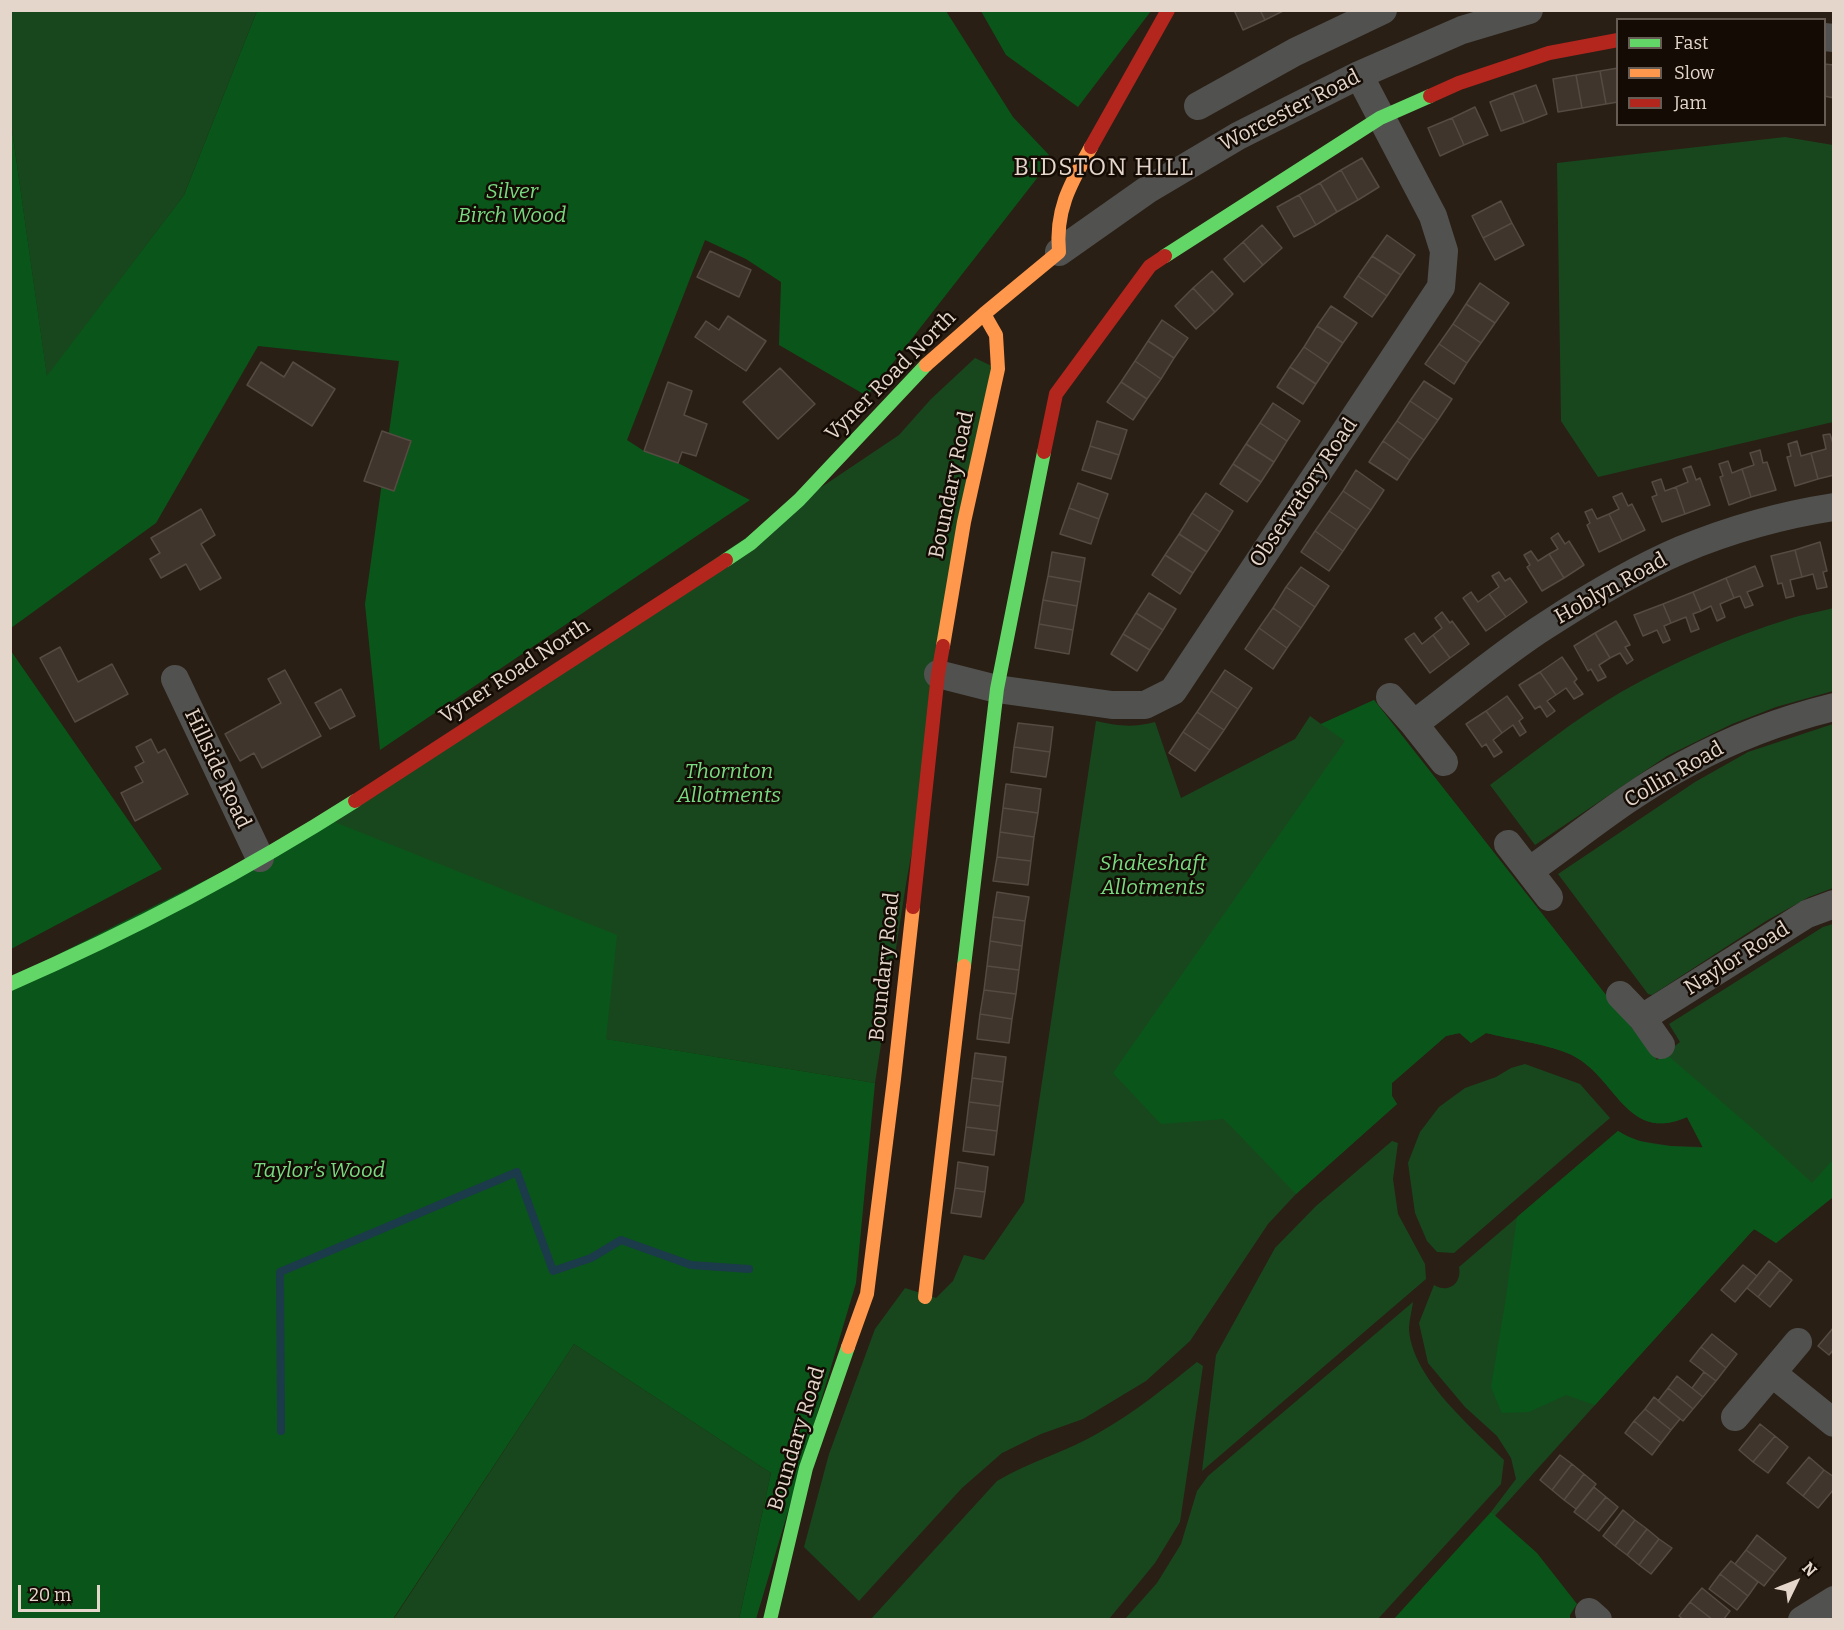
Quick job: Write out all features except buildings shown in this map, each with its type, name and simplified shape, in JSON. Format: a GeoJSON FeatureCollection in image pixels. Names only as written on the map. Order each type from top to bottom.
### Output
{"type":"FeatureCollection","features":[{"type":"Feature","properties":{"kind":"street"},"geometry":{"type":"LineString","coordinates":[[1059,252],[1056,234],[1059,211],[1066,190],[1168,10]]}},
{"type":"Feature","properties":{"kind":"street"},"geometry":{"type":"LineString","coordinates":[[1198,106],[1295,52],[1383,10]]}},
{"type":"Feature","properties":{"kind":"street","name":"Worcester Road"},"geometry":{"type":"LineString","coordinates":[[984,314],[1059,252],[1147,190],[1238,136],[1359,75],[1462,30],[1529,10]]}},
{"type":"Feature","properties":{"kind":"street"},"geometry":{"type":"LineString","coordinates":[[925,1297],[998,689],[1056,394],[1150,266],[1380,118],[1459,83],[1549,53],[1616,40]]}},
{"type":"Feature","properties":{"kind":"street","name":"Observatory Road"},"geometry":{"type":"LineString","coordinates":[[938,674],[998,689],[1112,705],[1145,705],[1173,691],[1441,287],[1444,251],[1433,216],[1359,75]]}},
{"type":"Feature","properties":{"kind":"street","name":"Boundary Road"},"geometry":{"type":"LineString","coordinates":[[770,1620],[806,1468],[867,1294],[894,1079],[938,674],[964,522],[998,369],[996,335],[984,314]]}},
{"type":"Feature","properties":{"kind":"street","name":"Vyner Road North"},"geometry":{"type":"LineString","coordinates":[[10,984],[90,949],[292,841],[750,544],[799,500],[921,370],[984,314]]}},
{"type":"Feature","properties":{"kind":"street","name":"Hoblyn Road"},"geometry":{"type":"LineString","coordinates":[[1414,724],[1544,627],[1642,569],[1681,550],[1727,534],[1769,521],[1833,507]]}},
{"type":"Feature","properties":{"kind":"street","name":"Hillside Road"},"geometry":{"type":"LineString","coordinates":[[175,679],[260,858]]}},
{"type":"Feature","properties":{"kind":"street"},"geometry":{"type":"LineString","coordinates":[[1390,697],[1443,762]]}},
{"type":"Feature","properties":{"kind":"street","name":"Collin Road"},"geometry":{"type":"LineString","coordinates":[[1529,871],[1641,791],[1684,765],[1741,738],[1792,718],[1833,707]]}},
{"type":"Feature","properties":{"kind":"street"},"geometry":{"type":"LineString","coordinates":[[1508,844],[1549,897]]}},
{"type":"Feature","properties":{"kind":"street","name":"Naylor Road"},"geometry":{"type":"LineString","coordinates":[[1642,1018],[1807,914],[1833,904]]}},
{"type":"Feature","properties":{"kind":"street"},"geometry":{"type":"LineString","coordinates":[[1620,995],[1642,1018],[1662,1045]]}},
{"type":"Feature","properties":{"kind":"street"},"geometry":{"type":"LineString","coordinates":[[1735,1417],[1798,1342]]}},
{"type":"Feature","properties":{"kind":"street"},"geometry":{"type":"LineString","coordinates":[[1772,1373],[1833,1423]]}},
{"type":"Feature","properties":{"kind":"street"},"geometry":{"type":"LineString","coordinates":[[1802,1620],[1833,1600]]}},
{"type":"Feature","properties":{"kind":"green space"},"geometry":{"type":"Polygon","coordinates":[[[10,11],[257,11],[184,195],[47,377],[11,123],[10,11]]]}},
{"type":"Feature","properties":{"kind":"green space","name":"Silver Birch Wood"},"geometry":{"type":"Polygon","coordinates":[[[257,11],[946,11],[1013,117],[1049,155],[1045,168],[867,396],[779,345],[781,282],[746,259],[705,240],[627,440],[644,451],[678,463],[750,500],[380,750],[365,604],[399,361],[258,346],[156,523],[11,628],[11,123],[47,376],[184,195],[257,11]]]}},
{"type":"Feature","properties":{"kind":"green space"},"geometry":{"type":"Polygon","coordinates":[[[981,11],[1151,11],[1078,107],[1006,55],[981,11]]]}},
{"type":"Feature","properties":{"kind":"green space"},"geometry":{"type":"Polygon","coordinates":[[[1785,137],[1833,145],[1833,422],[1598,477],[1561,421],[1557,163],[1785,137]]]}},
{"type":"Feature","properties":{"kind":"green space","name":"Thornton Allotments"},"geometry":{"type":"Polygon","coordinates":[[[975,358],[998,369],[906,884],[875,1083],[605,1039],[327,819],[899,435],[931,399],[975,358]]]}},
{"type":"Feature","properties":{"kind":"green space"},"geometry":{"type":"Polygon","coordinates":[[[1833,608],[1833,691],[1776,707],[1732,724],[1667,756],[1535,845],[1490,785],[1587,713],[1641,681],[1682,660],[1746,634],[1794,617],[1833,608]]]}},
{"type":"Feature","properties":{"kind":"green space"},"geometry":{"type":"Polygon","coordinates":[[[11,651],[162,869],[10,949],[11,651]]]}},
{"type":"Feature","properties":{"kind":"green space","name":"Shakeshaft Allotments"},"geometry":{"type":"Polygon","coordinates":[[[1374,700],[1657,1060],[1680,1042],[1669,1024],[1823,927],[1833,924],[1833,1197],[1776,1243],[1755,1229],[1750,1233],[1494,1517],[1491,1512],[1516,1479],[1511,1458],[1497,1436],[1465,1407],[1428,1363],[1419,1323],[1434,1285],[1445,1288],[1453,1285],[1458,1278],[1459,1267],[1618,1131],[1633,1140],[1671,1146],[1703,1147],[1687,1117],[1666,1123],[1649,1121],[1634,1114],[1584,1062],[1567,1053],[1486,1033],[1471,1043],[1459,1033],[1446,1036],[1392,1083],[1392,1096],[1397,1104],[1296,1194],[1268,1224],[1190,1341],[1146,1381],[1083,1419],[1041,1434],[1002,1453],[962,1488],[859,1601],[804,1547],[829,1454],[875,1329],[905,1288],[936,1298],[953,1281],[964,1255],[984,1260],[1024,1202],[1096,721],[1126,726],[1155,722],[1181,798],[1295,739],[1310,716],[1321,724],[1374,700]]]}},
{"type":"Feature","properties":{"kind":"green space"},"geometry":{"type":"Polygon","coordinates":[[[1374,700],[1657,1060],[1666,1054],[1812,1183],[1833,1160],[1833,1197],[1776,1243],[1754,1229],[1595,1405],[1566,1395],[1529,1412],[1502,1413],[1491,1387],[1517,1217],[1618,1131],[1648,1143],[1703,1148],[1687,1117],[1666,1123],[1649,1121],[1634,1114],[1584,1062],[1567,1053],[1486,1033],[1471,1043],[1460,1033],[1446,1036],[1392,1083],[1392,1096],[1397,1104],[1296,1194],[1224,1119],[1161,1124],[1113,1073],[1345,741],[1321,724],[1374,700]]]}},
{"type":"Feature","properties":{"kind":"green space"},"geometry":{"type":"Polygon","coordinates":[[[1833,724],[1833,888],[1809,897],[1766,921],[1652,995],[1648,994],[1558,874],[1695,782],[1748,752],[1833,724]]]}},
{"type":"Feature","properties":{"kind":"green space","name":"Taylor's Wood"},"geometry":{"type":"Polygon","coordinates":[[[327,819],[617,935],[606,1039],[875,1083],[856,1283],[756,1619],[739,1619],[771,1473],[574,1344],[393,1619],[11,1620],[11,978],[327,819]]]}},
{"type":"Feature","properties":{"kind":"green space"},"geometry":{"type":"Polygon","coordinates":[[[1525,1064],[1580,1084],[1610,1118],[1454,1253],[1437,1252],[1427,1241],[1415,1213],[1408,1163],[1420,1132],[1439,1107],[1465,1088],[1525,1064]]]}},
{"type":"Feature","properties":{"kind":"green space"},"geometry":{"type":"Polygon","coordinates":[[[1392,1141],[1398,1143],[1393,1179],[1398,1214],[1425,1264],[1426,1279],[1202,1471],[1216,1355],[1275,1248],[1316,1206],[1392,1141]]]}},
{"type":"Feature","properties":{"kind":"green space"},"geometry":{"type":"Polygon","coordinates":[[[1413,1302],[1409,1330],[1413,1348],[1421,1366],[1432,1384],[1460,1417],[1504,1460],[1501,1484],[1378,1619],[1125,1619],[1157,1583],[1181,1544],[1197,1491],[1208,1476],[1413,1302]]]}},
{"type":"Feature","properties":{"kind":"green space"},"geometry":{"type":"Polygon","coordinates":[[[574,1344],[771,1473],[739,1619],[393,1620],[574,1344]]]}},
{"type":"Feature","properties":{"kind":"green space"},"geometry":{"type":"Polygon","coordinates":[[[1197,1362],[1203,1366],[1180,1522],[1155,1563],[1109,1619],[871,1619],[997,1481],[1100,1432],[1138,1408],[1197,1362]]]}},
{"type":"Feature","properties":{"kind":"green space"},"geometry":{"type":"Polygon","coordinates":[[[1491,1512],[1537,1553],[1577,1604],[1570,1619],[1393,1620],[1491,1512]]]}},
{"type":"Feature","properties":{"kind":"waterway"},"geometry":{"type":"LineString","coordinates":[[281,1431],[280,1272],[517,1172],[553,1271],[591,1258],[621,1240],[691,1265],[749,1269]]}},
{"type":"Feature","properties":{"kind":"traffic: fast"},"geometry":{"type":"LineString","coordinates":[[1165,256],[1380,118],[1430,96]]}},
{"type":"Feature","properties":{"kind":"traffic: fast"},"geometry":{"type":"LineString","coordinates":[[726,560],[750,544],[799,500],[926,365]]}},
{"type":"Feature","properties":{"kind":"traffic: fast"},"geometry":{"type":"LineString","coordinates":[[964,966],[997,689],[1044,452]]}},
{"type":"Feature","properties":{"kind":"traffic: fast"},"geometry":{"type":"LineString","coordinates":[[10,984],[186,899],[271,852],[355,801]]}},
{"type":"Feature","properties":{"kind":"traffic: fast"},"geometry":{"type":"LineString","coordinates":[[770,1620],[806,1468],[848,1347]]}},
{"type":"Feature","properties":{"kind":"traffic: slow"},"geometry":{"type":"LineString","coordinates":[[926,365],[1059,252],[1058,237],[1062,209],[1071,185],[1091,147]]}},
{"type":"Feature","properties":{"kind":"traffic: slow"},"geometry":{"type":"LineString","coordinates":[[943,646],[964,522],[998,369],[996,335],[984,314]]}},
{"type":"Feature","properties":{"kind":"traffic: slow"},"geometry":{"type":"LineString","coordinates":[[848,1347],[867,1294],[913,907]]}},
{"type":"Feature","properties":{"kind":"traffic: slow"},"geometry":{"type":"LineString","coordinates":[[925,1297],[964,966]]}},
{"type":"Feature","properties":{"kind":"traffic: jam"},"geometry":{"type":"LineString","coordinates":[[1091,147],[1168,10]]}},
{"type":"Feature","properties":{"kind":"traffic: jam"},"geometry":{"type":"LineString","coordinates":[[1430,96],[1459,83],[1549,53],[1616,40]]}},
{"type":"Feature","properties":{"kind":"traffic: jam"},"geometry":{"type":"LineString","coordinates":[[1044,452],[1056,394],[1150,266],[1165,256]]}},
{"type":"Feature","properties":{"kind":"traffic: jam"},"geometry":{"type":"LineString","coordinates":[[355,801],[726,560]]}},
{"type":"Feature","properties":{"kind":"traffic: jam"},"geometry":{"type":"LineString","coordinates":[[913,907],[943,646]]}},
{"type":"Feature","properties":{"kind":"district","name":"BIDSTON HILL"},"geometry":{"type":"Point","coordinates":[1104,168]}}]}
